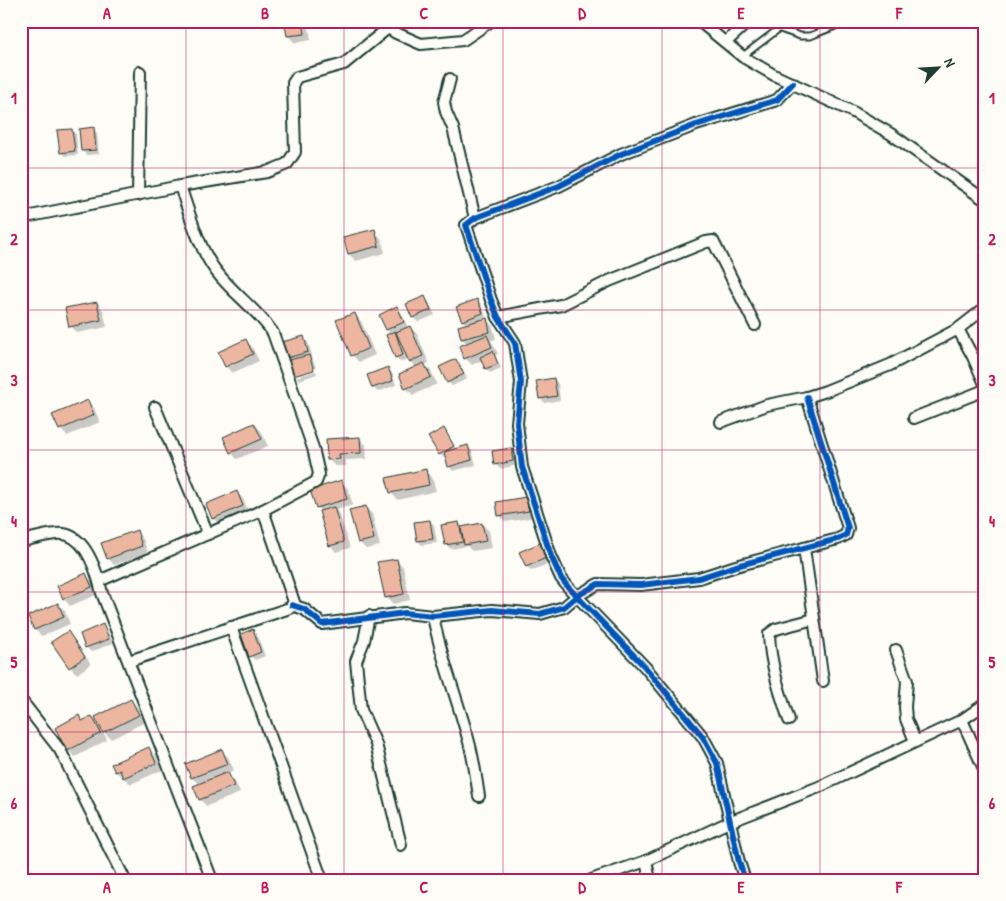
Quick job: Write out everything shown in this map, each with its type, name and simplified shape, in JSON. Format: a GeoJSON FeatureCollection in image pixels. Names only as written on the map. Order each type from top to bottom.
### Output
{"type":"FeatureCollection","features":[{"type":"Feature","properties":{"kind":"street"},"geometry":{"type":"LineString","coordinates":[[377,21],[421,44],[463,40],[491,21]]}},
{"type":"Feature","properties":{"kind":"street"},"geometry":{"type":"LineString","coordinates":[[699,21],[743,56],[774,75],[853,112],[891,134],[985,200]]}},
{"type":"Feature","properties":{"kind":"street"},"geometry":{"type":"LineString","coordinates":[[726,42],[749,21]]}},
{"type":"Feature","properties":{"kind":"street"},"geometry":{"type":"LineString","coordinates":[[21,218],[180,186],[267,172],[287,164],[295,152],[293,83],[295,80],[344,64],[388,28]]}},
{"type":"Feature","properties":{"kind":"street"},"geometry":{"type":"LineString","coordinates":[[138,195],[140,72]]}},
{"type":"Feature","properties":{"kind":"street"},"geometry":{"type":"LineString","coordinates":[[450,79],[444,102],[453,128],[475,218]]}},
{"type":"Feature","properties":{"kind":"street"},"geometry":{"type":"LineString","coordinates":[[745,880],[729,822],[717,763],[703,737],[645,667],[561,578],[555,564],[522,467],[517,423],[521,382],[514,343],[498,317],[466,226],[475,218],[559,186],[621,154],[696,125],[777,100],[793,84]]}},
{"type":"Feature","properties":{"kind":"street"},"geometry":{"type":"LineString","coordinates":[[99,580],[263,510],[316,482],[319,474],[313,448],[273,333],[266,323],[215,270],[195,231],[180,186]]}},
{"type":"Feature","properties":{"kind":"street"},"geometry":{"type":"LineString","coordinates":[[498,317],[561,305],[609,281],[706,242],[714,241],[755,325]]}},
{"type":"Feature","properties":{"kind":"street"},"geometry":{"type":"LineString","coordinates":[[721,422],[767,405],[808,397],[826,391],[890,365],[958,329],[985,308]]}},
{"type":"Feature","properties":{"kind":"street"},"geometry":{"type":"LineString","coordinates":[[958,329],[985,384]]}},
{"type":"Feature","properties":{"kind":"street"},"geometry":{"type":"LineString","coordinates":[[914,418],[985,390]]}},
{"type":"Feature","properties":{"kind":"street"},"geometry":{"type":"LineString","coordinates":[[129,661],[292,605],[304,609],[322,624],[369,616],[405,613],[433,616],[492,610],[540,614],[564,607],[577,596],[598,584],[641,586],[699,578],[838,539],[846,535],[848,528],[808,397]]}},
{"type":"Feature","properties":{"kind":"street"},"geometry":{"type":"LineString","coordinates":[[155,407],[208,534]]}},
{"type":"Feature","properties":{"kind":"street"},"geometry":{"type":"LineString","coordinates":[[263,510],[294,602],[292,605]]}},
{"type":"Feature","properties":{"kind":"street"},"geometry":{"type":"LineString","coordinates":[[21,540],[58,533],[70,536],[79,542],[90,557],[212,880]]}},
{"type":"Feature","properties":{"kind":"street"},"geometry":{"type":"LineString","coordinates":[[804,548],[823,681]]}},
{"type":"Feature","properties":{"kind":"street"},"geometry":{"type":"LineString","coordinates":[[369,616],[364,641],[356,661],[361,710],[376,744],[401,845]]}},
{"type":"Feature","properties":{"kind":"street"},"geometry":{"type":"LineString","coordinates":[[433,616],[448,676],[470,745],[478,796]]}},
{"type":"Feature","properties":{"kind":"street"},"geometry":{"type":"LineString","coordinates":[[789,720],[782,700],[769,643],[769,634],[776,629],[814,619]]}},
{"type":"Feature","properties":{"kind":"street"},"geometry":{"type":"LineString","coordinates":[[231,627],[322,880]]}},
{"type":"Feature","properties":{"kind":"street"},"geometry":{"type":"LineString","coordinates":[[896,650],[907,682],[906,719],[914,741]]}},
{"type":"Feature","properties":{"kind":"street"},"geometry":{"type":"LineString","coordinates":[[21,700],[60,750],[126,880]]}},
{"type":"Feature","properties":{"kind":"street"},"geometry":{"type":"LineString","coordinates":[[591,880],[646,860],[729,822],[819,786],[962,720],[985,704]]}},
{"type":"Feature","properties":{"kind":"street"},"geometry":{"type":"LineString","coordinates":[[962,720],[985,771]]}},
{"type":"Feature","properties":{"kind":"street"},"geometry":{"type":"LineString","coordinates":[[646,860],[650,880]]}},
{"type":"Feature","properties":{"kind":"lane"},"geometry":{"type":"LineString","coordinates":[[743,56],[789,21]]}},
{"type":"Feature","properties":{"kind":"lane"},"geometry":{"type":"LineString","coordinates":[[780,29],[800,36],[810,36],[848,21]]}},
{"type":"Feature","properties":{"kind":"building"},"geometry":{"type":"Polygon","coordinates":[[[284,21],[303,21],[305,34],[287,36],[284,21]]]}},
{"type":"Feature","properties":{"kind":"building"},"geometry":{"type":"Polygon","coordinates":[[[94,127],[96,150],[81,151],[79,129],[94,127]]]}},
{"type":"Feature","properties":{"kind":"building"},"geometry":{"type":"Polygon","coordinates":[[[72,129],[75,151],[60,153],[57,130],[72,129]]]}},
{"type":"Feature","properties":{"kind":"building"},"geometry":{"type":"Polygon","coordinates":[[[375,229],[379,246],[348,254],[343,237],[375,229]]]}},
{"type":"Feature","properties":{"kind":"building"},"geometry":{"type":"Polygon","coordinates":[[[425,296],[431,310],[412,318],[406,304],[425,296]]]}},
{"type":"Feature","properties":{"kind":"building"},"geometry":{"type":"Polygon","coordinates":[[[477,299],[483,313],[462,321],[456,307],[477,299]]]}},
{"type":"Feature","properties":{"kind":"building"},"geometry":{"type":"Polygon","coordinates":[[[97,302],[101,320],[69,327],[65,308],[97,302]]]}},
{"type":"Feature","properties":{"kind":"building"},"geometry":{"type":"Polygon","coordinates":[[[397,306],[404,322],[386,330],[379,315],[397,306]]]}},
{"type":"Feature","properties":{"kind":"building"},"geometry":{"type":"Polygon","coordinates":[[[355,313],[369,348],[351,356],[336,320],[355,313]]]}},
{"type":"Feature","properties":{"kind":"building"},"geometry":{"type":"Polygon","coordinates":[[[487,318],[490,332],[461,339],[458,326],[487,318]]]}},
{"type":"Feature","properties":{"kind":"building"},"geometry":{"type":"Polygon","coordinates":[[[410,326],[423,356],[409,362],[396,332],[410,326]]]}},
{"type":"Feature","properties":{"kind":"building"},"geometry":{"type":"Polygon","coordinates":[[[395,331],[403,355],[395,358],[386,335],[395,331]]]}},
{"type":"Feature","properties":{"kind":"building"},"geometry":{"type":"Polygon","coordinates":[[[487,335],[492,347],[464,359],[459,346],[487,335]]]}},
{"type":"Feature","properties":{"kind":"building"},"geometry":{"type":"Polygon","coordinates":[[[304,336],[308,352],[287,358],[282,342],[304,336]]]}},
{"type":"Feature","properties":{"kind":"building"},"geometry":{"type":"Polygon","coordinates":[[[246,339],[253,354],[225,367],[218,352],[246,339]]]}},
{"type":"Feature","properties":{"kind":"building"},"geometry":{"type":"Polygon","coordinates":[[[493,351],[498,364],[485,369],[480,357],[493,351]]]}},
{"type":"Feature","properties":{"kind":"building"},"geometry":{"type":"Polygon","coordinates":[[[309,355],[314,370],[293,376],[289,360],[309,355]]]}},
{"type":"Feature","properties":{"kind":"building"},"geometry":{"type":"Polygon","coordinates":[[[456,359],[464,374],[447,383],[439,367],[456,359]]]}},
{"type":"Feature","properties":{"kind":"building"},"geometry":{"type":"Polygon","coordinates":[[[424,363],[431,377],[405,389],[399,374],[424,363]]]}},
{"type":"Feature","properties":{"kind":"building"},"geometry":{"type":"Polygon","coordinates":[[[388,367],[393,381],[372,388],[367,375],[388,367]]]}},
{"type":"Feature","properties":{"kind":"building"},"geometry":{"type":"Polygon","coordinates":[[[554,378],[557,396],[539,399],[536,381],[554,378]]]}},
{"type":"Feature","properties":{"kind":"building"},"geometry":{"type":"Polygon","coordinates":[[[88,400],[94,415],[59,430],[52,415],[88,400]]]}},
{"type":"Feature","properties":{"kind":"building"},"geometry":{"type":"Polygon","coordinates":[[[254,423],[262,439],[230,453],[223,437],[254,423]]]}},
{"type":"Feature","properties":{"kind":"building"},"geometry":{"type":"Polygon","coordinates":[[[444,428],[454,446],[439,455],[428,437],[444,428]]]}},
{"type":"Feature","properties":{"kind":"building"},"geometry":{"type":"Polygon","coordinates":[[[360,437],[361,453],[339,454],[340,459],[327,460],[326,439],[360,437]]]}},
{"type":"Feature","properties":{"kind":"building"},"geometry":{"type":"Polygon","coordinates":[[[468,445],[472,460],[448,467],[444,452],[468,445]]]}},
{"type":"Feature","properties":{"kind":"building"},"geometry":{"type":"Polygon","coordinates":[[[511,448],[513,461],[494,465],[492,451],[511,448]]]}},
{"type":"Feature","properties":{"kind":"building"},"geometry":{"type":"Polygon","coordinates":[[[426,469],[429,485],[390,493],[386,478],[426,469]]]}},
{"type":"Feature","properties":{"kind":"building"},"geometry":{"type":"Polygon","coordinates":[[[342,480],[347,499],[316,508],[310,490],[342,480]]]}},
{"type":"Feature","properties":{"kind":"building"},"geometry":{"type":"Polygon","coordinates":[[[237,491],[243,506],[212,519],[206,504],[237,491]]]}},
{"type":"Feature","properties":{"kind":"building"},"geometry":{"type":"Polygon","coordinates":[[[526,497],[529,511],[498,516],[496,502],[526,497]]]}},
{"type":"Feature","properties":{"kind":"building"},"geometry":{"type":"Polygon","coordinates":[[[366,506],[374,539],[358,543],[349,510],[366,506]]]}},
{"type":"Feature","properties":{"kind":"building"},"geometry":{"type":"Polygon","coordinates":[[[334,507],[344,542],[329,546],[319,511],[334,507]]]}},
{"type":"Feature","properties":{"kind":"building"},"geometry":{"type":"Polygon","coordinates":[[[430,520],[433,539],[417,541],[414,522],[430,520]]]}},
{"type":"Feature","properties":{"kind":"building"},"geometry":{"type":"Polygon","coordinates":[[[459,522],[463,542],[445,545],[441,525],[459,522]]]}},
{"type":"Feature","properties":{"kind":"building"},"geometry":{"type":"Polygon","coordinates":[[[482,523],[486,541],[464,545],[461,527],[482,523]]]}},
{"type":"Feature","properties":{"kind":"building"},"geometry":{"type":"Polygon","coordinates":[[[137,530],[142,546],[107,559],[101,543],[137,530]]]}},
{"type":"Feature","properties":{"kind":"building"},"geometry":{"type":"Polygon","coordinates":[[[540,543],[546,558],[526,567],[519,552],[540,543]]]}},
{"type":"Feature","properties":{"kind":"building"},"geometry":{"type":"Polygon","coordinates":[[[397,559],[404,594],[385,598],[377,562],[397,559]]]}},
{"type":"Feature","properties":{"kind":"building"},"geometry":{"type":"Polygon","coordinates":[[[86,573],[92,587],[63,599],[57,586],[86,573]]]}},
{"type":"Feature","properties":{"kind":"building"},"geometry":{"type":"Polygon","coordinates":[[[58,603],[64,617],[34,630],[28,616],[58,603]]]}},
{"type":"Feature","properties":{"kind":"building"},"geometry":{"type":"Polygon","coordinates":[[[103,624],[109,639],[85,648],[80,634],[103,624]]]}},
{"type":"Feature","properties":{"kind":"building"},"geometry":{"type":"Polygon","coordinates":[[[253,629],[261,652],[249,657],[241,634],[253,629]]]}},
{"type":"Feature","properties":{"kind":"building"},"geometry":{"type":"Polygon","coordinates":[[[68,631],[85,657],[69,668],[51,642],[68,631]]]}},
{"type":"Feature","properties":{"kind":"building"},"geometry":{"type":"Polygon","coordinates":[[[131,699],[139,715],[103,733],[95,717],[131,699]]]}},
{"type":"Feature","properties":{"kind":"building"},"geometry":{"type":"Polygon","coordinates":[[[79,715],[82,721],[92,716],[101,733],[67,751],[55,728],[79,715]]]}},
{"type":"Feature","properties":{"kind":"building"},"geometry":{"type":"Polygon","coordinates":[[[149,747],[156,763],[123,778],[120,770],[115,772],[111,764],[149,747]]]}},
{"type":"Feature","properties":{"kind":"building"},"geometry":{"type":"Polygon","coordinates":[[[222,749],[228,764],[191,778],[185,764],[222,749]]]}},
{"type":"Feature","properties":{"kind":"building"},"geometry":{"type":"Polygon","coordinates":[[[228,772],[234,786],[199,800],[193,786],[228,772]]]}},
{"type":"Feature","properties":{"kind":"cycle path"},"geometry":{"type":"LineString","coordinates":[[745,880],[739,862],[717,763],[703,737],[645,667],[568,587],[561,578],[551,556],[522,467],[517,423],[521,382],[515,343],[498,317],[466,225],[475,218],[559,186],[621,154],[696,125],[777,100],[793,83]]}},
{"type":"Feature","properties":{"kind":"cycle path"},"geometry":{"type":"LineString","coordinates":[[292,605],[304,609],[322,624],[405,613],[433,616],[492,610],[540,614],[564,607],[577,596],[598,584],[641,585],[699,578],[736,566],[838,539],[846,535],[848,528],[807,397]]}}]}
